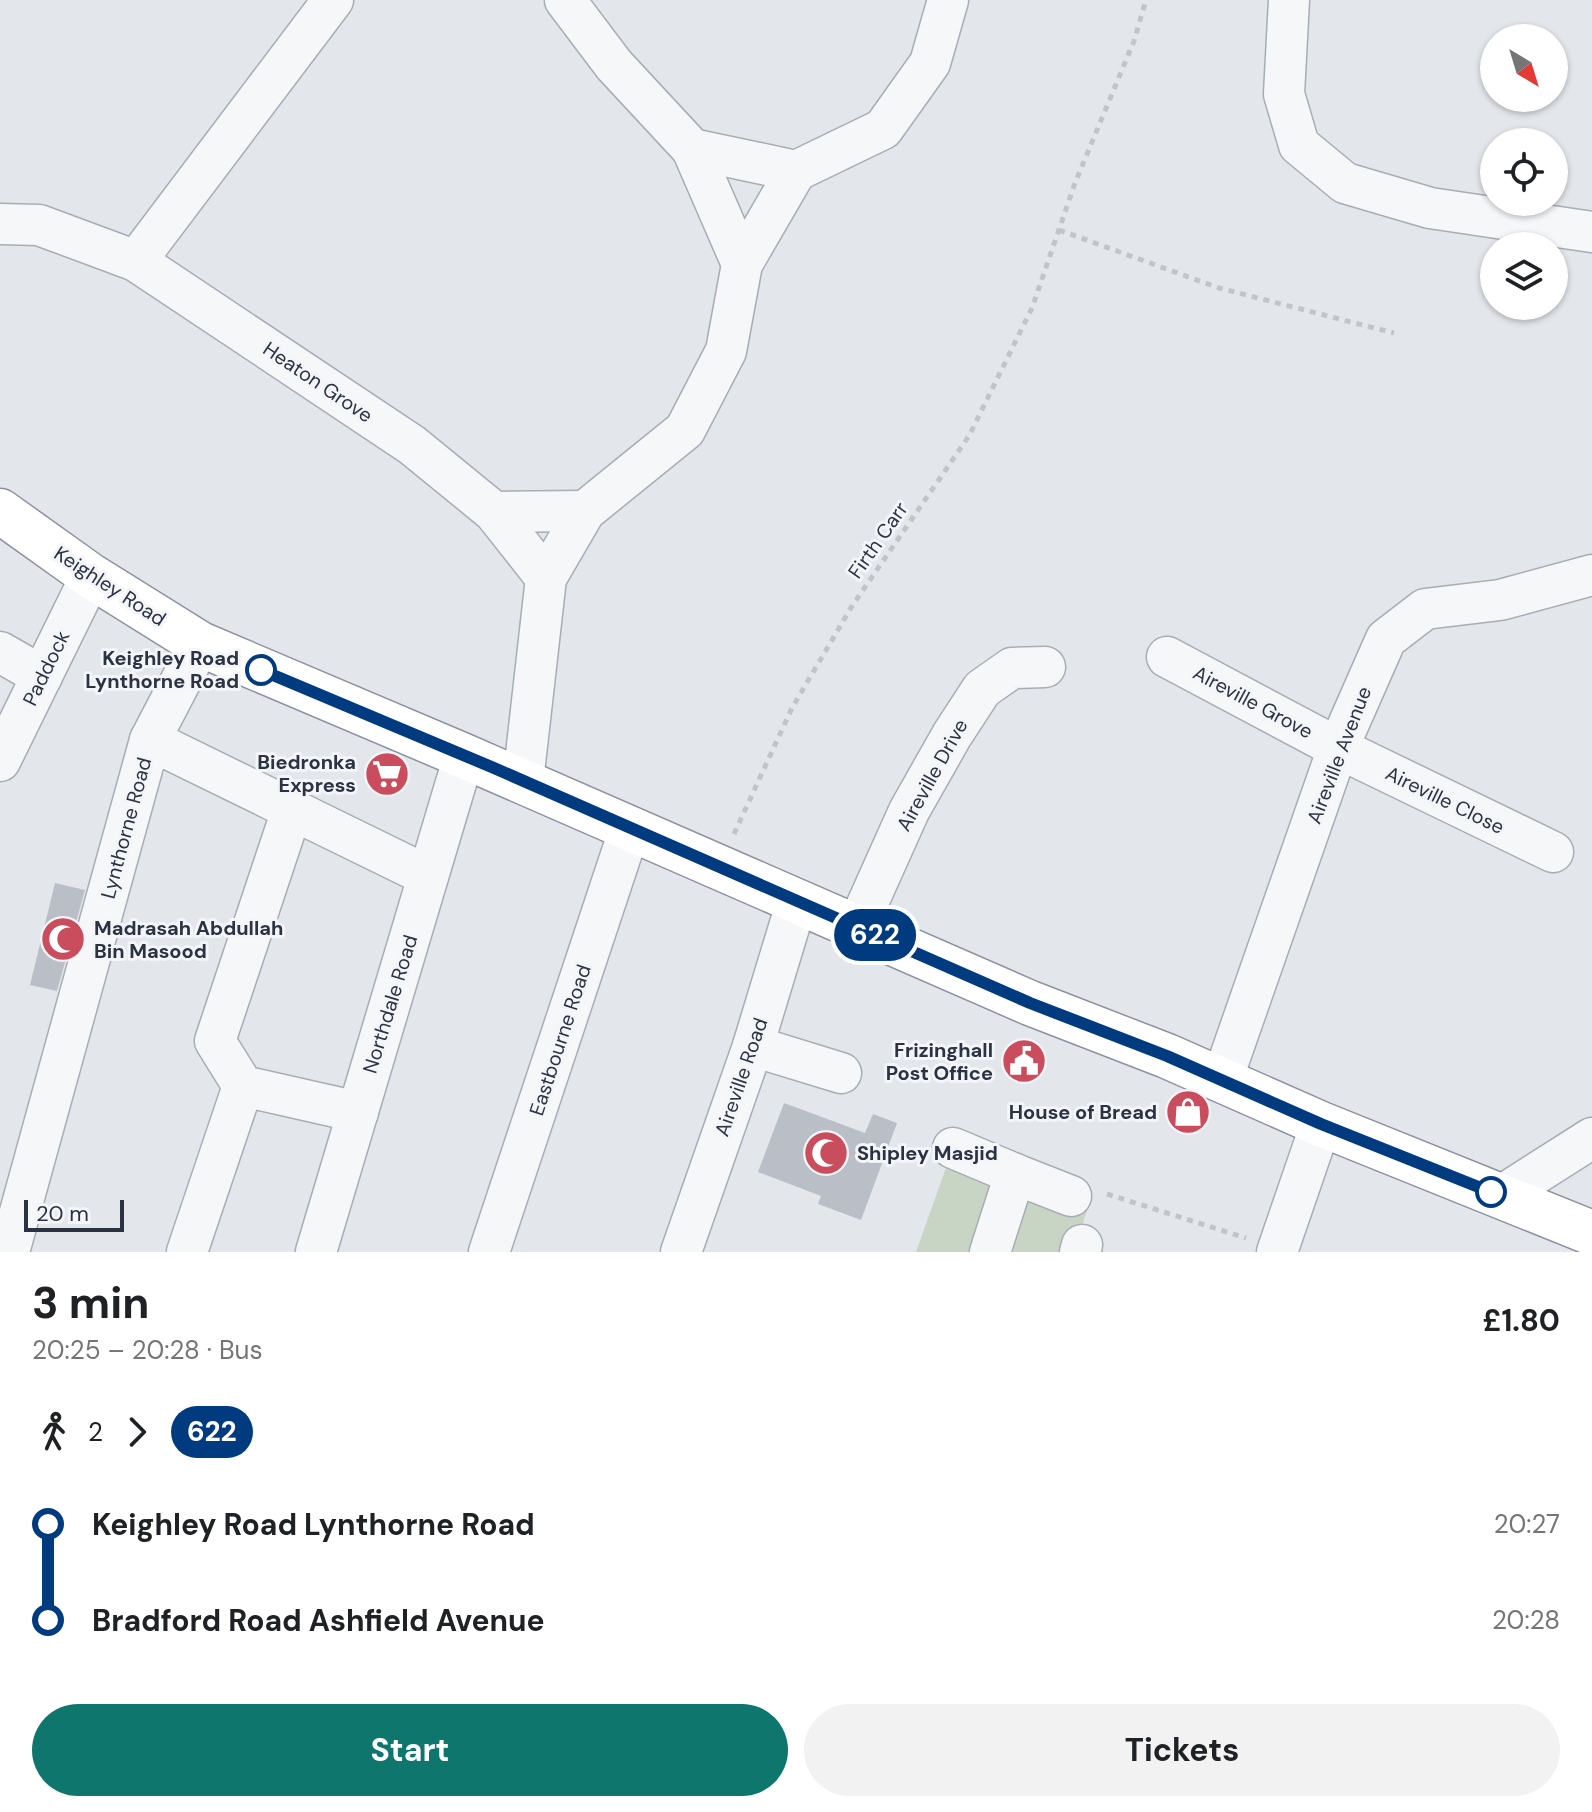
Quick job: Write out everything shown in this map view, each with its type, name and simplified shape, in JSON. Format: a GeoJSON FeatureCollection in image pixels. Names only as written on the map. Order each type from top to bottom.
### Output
{"type":"FeatureCollection","features":[{"type":"Feature","properties":{"kind":"highway","name":"Keighley Road"},"geometry":{"type":"LineString","coordinates":[[0,511],[91,576],[200,644],[523,781],[1030,1003],[1167,1056],[1321,1124],[1592,1233]]}},
{"type":"Feature","properties":{"kind":"street"},"geometry":{"type":"LineString","coordinates":[[136,261],[333,0]]}},
{"type":"Feature","properties":{"kind":"street"},"geometry":{"type":"LineString","coordinates":[[565,0],[614,65],[692,149],[742,264]]}},
{"type":"Feature","properties":{"kind":"street"},"geometry":{"type":"LineString","coordinates":[[523,781],[546,578],[585,511],[685,430],[726,351],[742,264],[796,171],[883,129],[930,63],[948,0]]}},
{"type":"Feature","properties":{"kind":"street"},"geometry":{"type":"LineString","coordinates":[[1289,0],[1284,94],[1299,145],[1345,183],[1430,208],[1592,232]]}},
{"type":"Feature","properties":{"kind":"street"},"geometry":{"type":"LineString","coordinates":[[692,149],[796,171]]}},
{"type":"Feature","properties":{"kind":"street","name":"Heaton Grove"},"geometry":{"type":"LineString","coordinates":[[0,224],[39,225],[136,261],[412,445],[494,512],[546,578]]}},
{"type":"Feature","properties":{"kind":"street"},"geometry":{"type":"LineString","coordinates":[[494,512],[585,511]]}},
{"type":"Feature","properties":{"kind":"street","name":"Aireville Avenue"},"geometry":{"type":"LineString","coordinates":[[1222,1080],[1338,748],[1386,639],[1425,609],[1500,600],[1592,575]]}},
{"type":"Feature","properties":{"kind":"street","name":"Paddock"},"geometry":{"type":"LineString","coordinates":[[0,761],[91,576]]}},
{"type":"Feature","properties":{"kind":"street","name":"Lynthorne Road"},"geometry":{"type":"LineString","coordinates":[[9,1252],[147,751],[200,644]]}},
{"type":"Feature","properties":{"kind":"street"},"geometry":{"type":"LineString","coordinates":[[0,652],[42,676]]}},
{"type":"Feature","properties":{"kind":"street","name":"Aireville Grove"},"geometry":{"type":"LineString","coordinates":[[1167,657],[1338,748]]}},
{"type":"Feature","properties":{"kind":"street","name":"Aireville Drive"},"geometry":{"type":"LineString","coordinates":[[857,927],[909,811],[982,689],[1012,668],[1045,667]]}},
{"type":"Feature","properties":{"kind":"street","name":"Aireville Close"},"geometry":{"type":"LineString","coordinates":[[1338,748],[1553,852]]}},
{"type":"Feature","properties":{"kind":"street"},"geometry":{"type":"LineString","coordinates":[[147,751],[292,810],[428,876]]}},
{"type":"Feature","properties":{"kind":"street","name":"Northdale Road"},"geometry":{"type":"LineString","coordinates":[[316,1252],[464,756]]}},
{"type":"Feature","properties":{"kind":"street"},"geometry":{"type":"LineString","coordinates":[[292,810],[215,1041],[243,1086],[358,1112]]}},
{"type":"Feature","properties":{"kind":"street","name":"Eastbourne Road"},"geometry":{"type":"LineString","coordinates":[[489,1252],[630,828]]}},
{"type":"Feature","properties":{"kind":"street","name":"Aireville Road"},"geometry":{"type":"LineString","coordinates":[[681,1252],[753,1046],[797,901]]}},
{"type":"Feature","properties":{"kind":"street"},"geometry":{"type":"LineString","coordinates":[[753,1046],[841,1073]]}},
{"type":"Feature","properties":{"kind":"street"},"geometry":{"type":"LineString","coordinates":[[187,1252],[243,1086]]}},
{"type":"Feature","properties":{"kind":"street"},"geometry":{"type":"LineString","coordinates":[[1278,1250],[1321,1124]]}},
{"type":"Feature","properties":{"kind":"street"},"geometry":{"type":"LineString","coordinates":[[1501,1196],[1592,1138]]}},
{"type":"Feature","properties":{"kind":"street"},"geometry":{"type":"LineString","coordinates":[[953,1148],[1015,1174],[1088,1195]]}},
{"type":"Feature","properties":{"kind":"street"},"geometry":{"type":"LineString","coordinates":[[990,1252],[1015,1174]]}},
{"type":"Feature","properties":{"kind":"path","name":"Firth Carr"},"geometry":{"type":"LineString","coordinates":[[719,867],[792,708],[852,606],[969,436],[1032,308],[1075,183],[1134,41],[1146,0]]}},
{"type":"Feature","properties":{"kind":"path"},"geometry":{"type":"LineString","coordinates":[[1059,230],[1219,288],[1394,333]]}},
{"type":"Feature","properties":{"kind":"path"},"geometry":{"type":"LineString","coordinates":[[1088,1195],[1278,1250]]}},
{"type":"Feature","properties":{"kind":"green space"},"geometry":{"type":"Polygon","coordinates":[[[947,1165],[1087,1211],[1072,1252],[916,1252],[947,1165]]]}},
{"type":"Feature","properties":{"kind":"building","name":"Madrasah Abdullah Bin Masood"},"geometry":{"type":"Polygon","coordinates":[[[55,883],[85,890],[57,991],[30,985],[55,883]]]}},
{"type":"Feature","properties":{"kind":"building","name":"Shipley Masjid"},"geometry":{"type":"Polygon","coordinates":[[[784,1103],[865,1133],[873,1114],[897,1123],[861,1220],[818,1204],[821,1196],[758,1172],[784,1103]]]}},
{"type":"Feature","properties":{"kind":"bus line","name":"622"},"geometry":{"type":"LineString","coordinates":[[261,670],[494,768],[1030,1003],[1167,1056],[1321,1124],[1491,1192]]}},
{"type":"Feature","properties":{"kind":"place","name":"Keighley Road Lynthorne Road"},"geometry":{"type":"Point","coordinates":[261,670]}},
{"type":"Feature","properties":{"kind":"place","name":"Biedronka Express"},"geometry":{"type":"Point","coordinates":[387,774]}},
{"type":"Feature","properties":{"kind":"place","name":"Madrasah Abdullah Bin Masood"},"geometry":{"type":"Point","coordinates":[63,939]}},
{"type":"Feature","properties":{"kind":"place","name":"Frizinghall Post Office"},"geometry":{"type":"Point","coordinates":[1024,1061]}},
{"type":"Feature","properties":{"kind":"place","name":"House of Bread"},"geometry":{"type":"Point","coordinates":[1188,1112]}},
{"type":"Feature","properties":{"kind":"place","name":"Shipley Masjid"},"geometry":{"type":"Point","coordinates":[826,1153]}}]}
